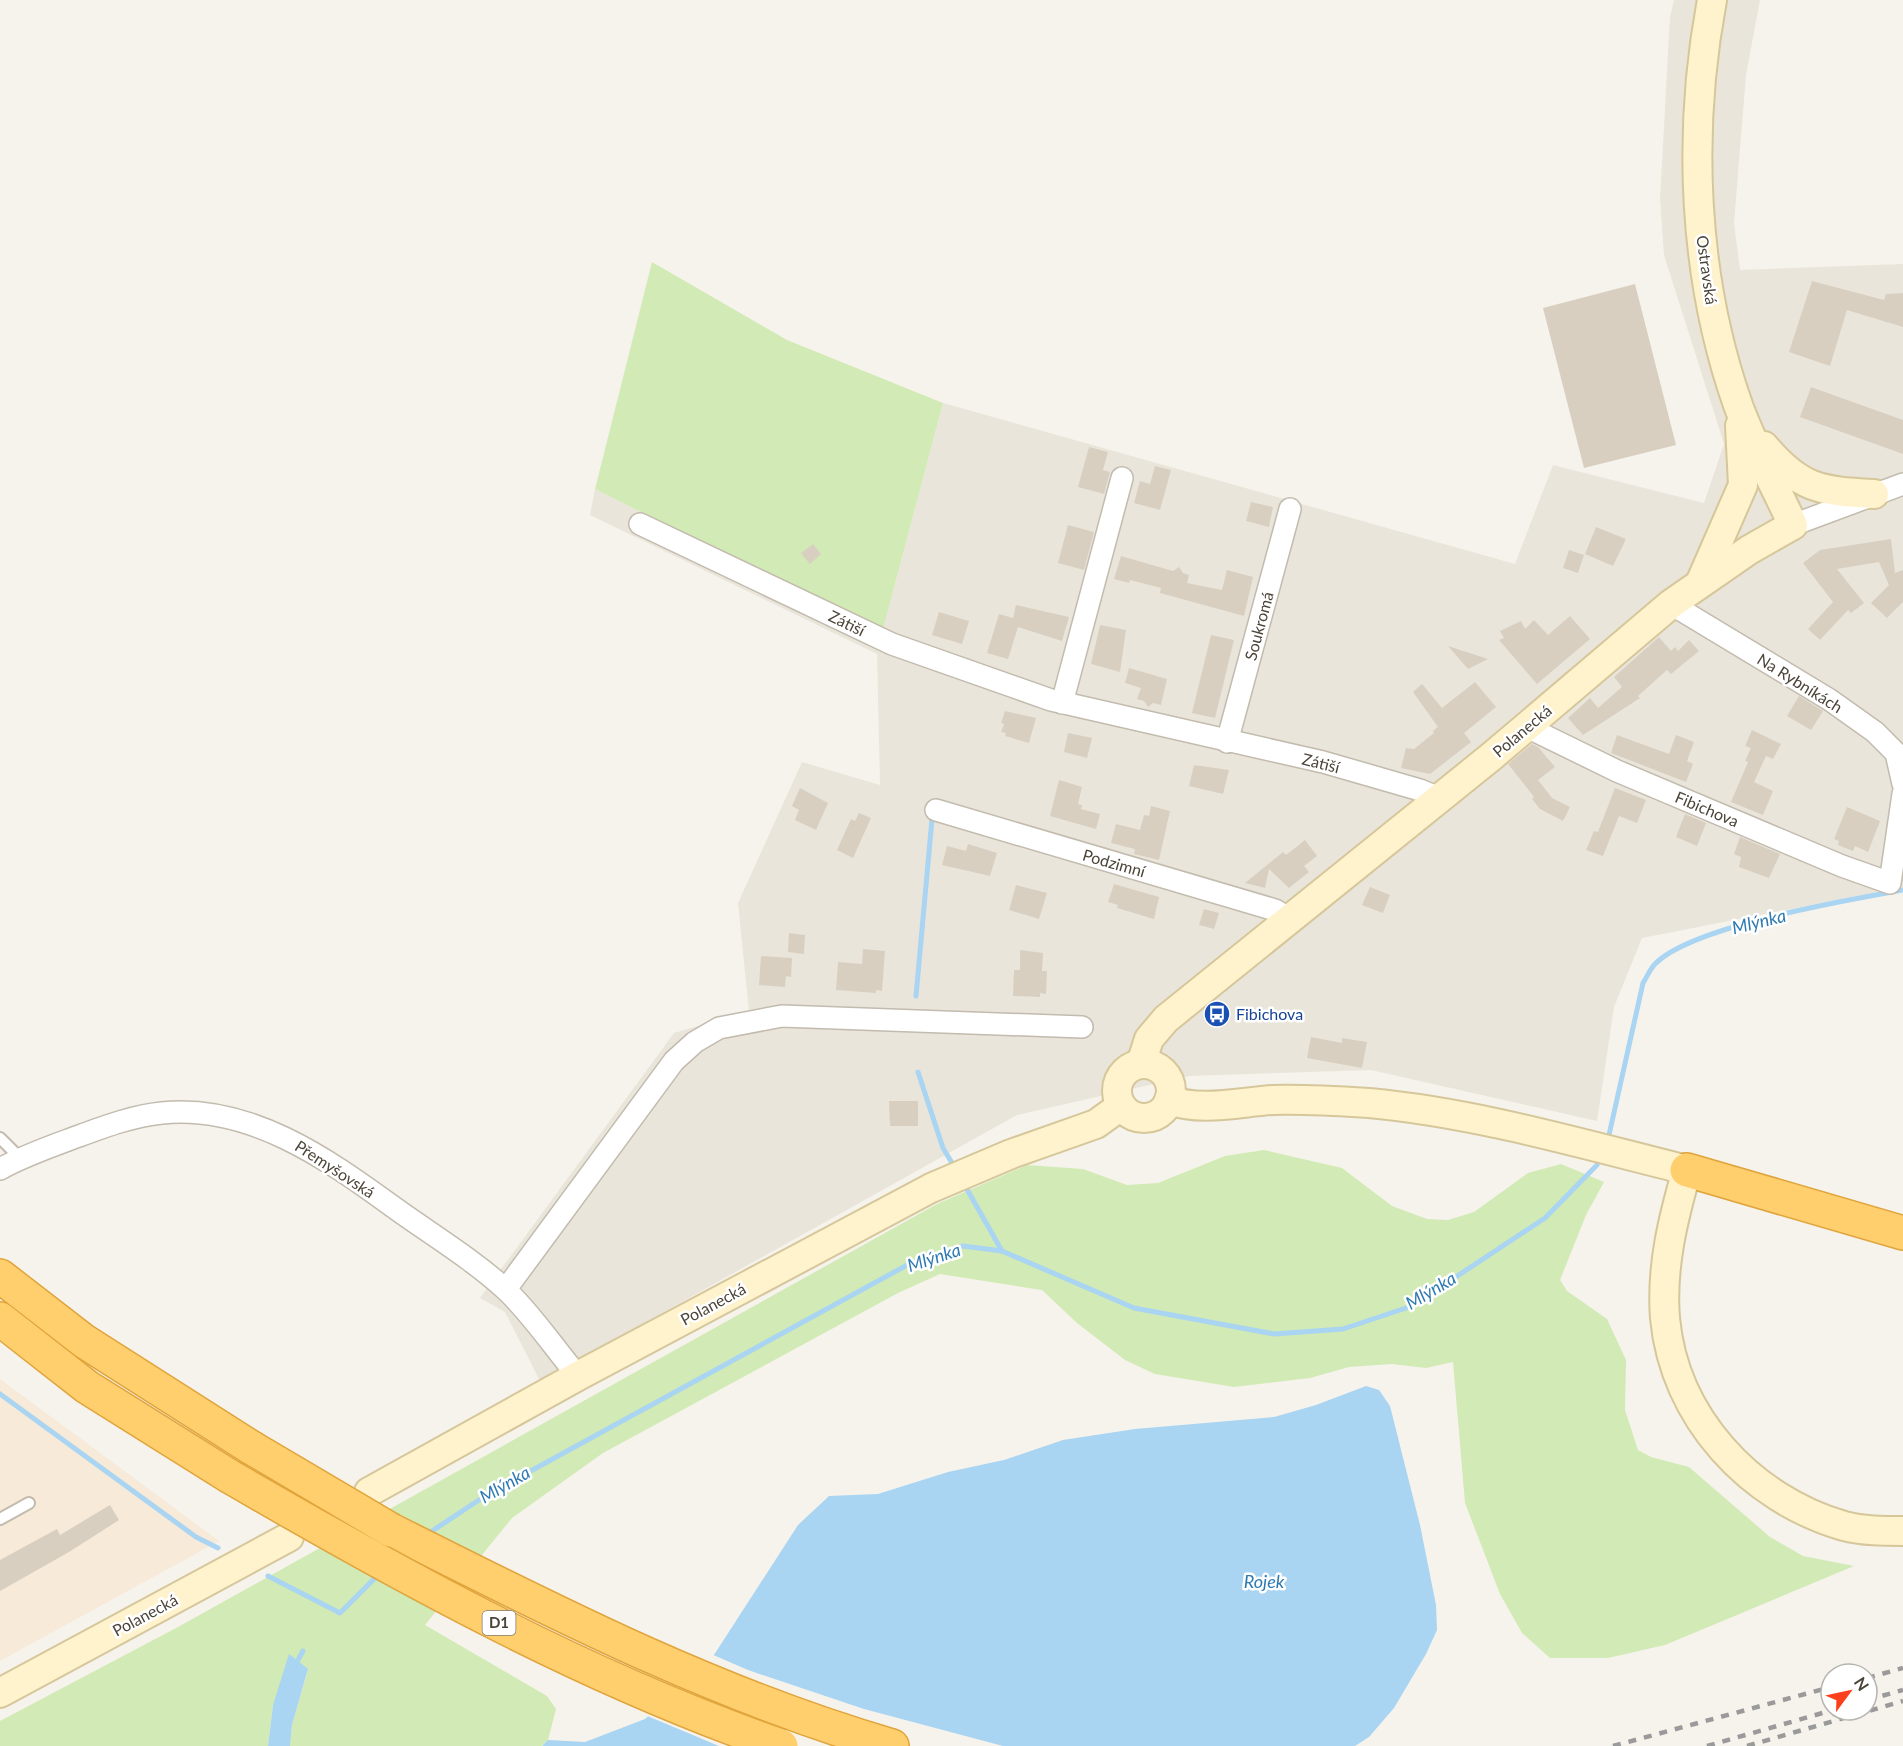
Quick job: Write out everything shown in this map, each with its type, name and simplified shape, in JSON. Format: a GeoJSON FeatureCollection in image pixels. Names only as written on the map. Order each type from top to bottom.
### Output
{"type":"FeatureCollection","features":[{"type":"Feature","properties":{"kind":"highway"},"geometry":{"type":"LineString","coordinates":[[1687,1170],[1903,1235]]}},
{"type":"Feature","properties":{"kind":"highway","name":"D1"},"geometry":{"type":"LineString","coordinates":[[0,1276],[84,1341],[252,1448],[391,1530],[592,1631],[740,1694],[892,1746]]}},
{"type":"Feature","properties":{"kind":"highway","name":"D1"},"geometry":{"type":"LineString","coordinates":[[0,1319],[87,1387],[229,1476],[374,1561],[590,1668],[716,1723],[781,1746]]}},
{"type":"Feature","properties":{"kind":"street","name":"Ostravská"},"geometry":{"type":"LineString","coordinates":[[1712,0],[1700,93],[1698,190],[1707,275],[1725,361],[1739,406],[1793,525]]}},
{"type":"Feature","properties":{"kind":"street"},"geometry":{"type":"LineString","coordinates":[[1739,406],[1775,459],[1803,483],[1833,492],[1874,494]]}},
{"type":"Feature","properties":{"kind":"street"},"geometry":{"type":"LineString","coordinates":[[1701,582],[1743,484],[1739,406]]}},
{"type":"Feature","properties":{"kind":"street"},"geometry":{"type":"LineString","coordinates":[[1062,703],[1122,478]]}},
{"type":"Feature","properties":{"kind":"street","name":"Polanecká"},"geometry":{"type":"LineString","coordinates":[[1141,1064],[1149,1039],[1166,1020],[1527,727],[1671,604],[1749,550],[1793,525],[1903,484]]}},
{"type":"Feature","properties":{"kind":"street","name":"Soukromá"},"geometry":{"type":"LineString","coordinates":[[1227,742],[1290,509]]}},
{"type":"Feature","properties":{"kind":"street","name":"Zátiší"},"geometry":{"type":"LineString","coordinates":[[640,524],[892,644],[1062,703],[1323,762],[1420,790],[1439,798]]}},
{"type":"Feature","properties":{"kind":"street","name":"Na Rybníkách"},"geometry":{"type":"LineString","coordinates":[[1671,604],[1830,700],[1875,732],[1896,753],[1903,784]]}},
{"type":"Feature","properties":{"kind":"street","name":"Fibichova"},"geometry":{"type":"LineString","coordinates":[[1527,727],[1617,771],[1842,866],[1890,883],[1903,794]]}},
{"type":"Feature","properties":{"kind":"street","name":"Podzimní"},"geometry":{"type":"LineString","coordinates":[[936,810],[1275,910],[1291,920]]}},
{"type":"Feature","properties":{"kind":"street"},"geometry":{"type":"LineString","coordinates":[[506,1289],[674,1061],[695,1041],[719,1028],[782,1016],[1082,1027]]}},
{"type":"Feature","properties":{"kind":"street"},"geometry":{"type":"LineString","coordinates":[[1141,1064],[1157,1068],[1166,1076],[1170,1088],[1169,1100],[1158,1113],[1147,1118],[1134,1116],[1121,1106],[1117,1091],[1119,1079],[1126,1070],[1141,1064]]}},
{"type":"Feature","properties":{"kind":"street"},"geometry":{"type":"LineString","coordinates":[[1169,1100],[1198,1106],[1276,1100],[1333,1101],[1414,1109],[1550,1136],[1687,1170],[1670,1236],[1665,1269],[1665,1317],[1676,1371],[1699,1417],[1731,1461],[1783,1499],[1844,1526],[1903,1532]]}},
{"type":"Feature","properties":{"kind":"street","name":"Polanecká"},"geometry":{"type":"LineString","coordinates":[[369,1492],[578,1376],[931,1188],[1011,1154],[1096,1124],[1121,1106]]}},
{"type":"Feature","properties":{"kind":"street","name":"Přemyšovská"},"geometry":{"type":"LineString","coordinates":[[0,1169],[20,1158],[111,1124],[147,1115],[183,1112],[230,1119],[283,1137],[335,1165],[506,1289],[578,1376]]}},
{"type":"Feature","properties":{"kind":"street","name":"Polanecká"},"geometry":{"type":"LineString","coordinates":[[0,1693],[289,1537]]}},
{"type":"Feature","properties":{"kind":"lane"},"geometry":{"type":"LineString","coordinates":[[0,1138],[20,1158]]}},
{"type":"Feature","properties":{"kind":"lane"},"geometry":{"type":"LineString","coordinates":[[0,1519],[29,1503]]}},
{"type":"Feature","properties":{"kind":"shaded area"},"geometry":{"type":"Polygon","coordinates":[[[1674,0],[1760,0],[1746,75],[1734,223],[1740,270],[1903,264],[1903,887],[1642,938],[1614,1007],[1597,1121],[1371,1070],[1189,1076],[1017,1115],[540,1381],[505,1312],[480,1298],[674,1033],[749,1011],[738,903],[802,762],[880,785],[877,654],[590,515],[595,489],[882,633],[943,403],[1515,564],[1553,465],[1704,503],[1724,444],[1664,255],[1660,199],[1670,17],[1674,0]]]}},
{"type":"Feature","properties":{"kind":"shaded area"},"geometry":{"type":"Polygon","coordinates":[[[0,1379],[219,1541],[0,1661],[0,1379]]]}},
{"type":"Feature","properties":{"kind":"green space"},"geometry":{"type":"Polygon","coordinates":[[[652,262],[787,340],[943,403],[882,633],[595,489],[652,262]]]}},
{"type":"Feature","properties":{"kind":"green space"},"geometry":{"type":"Polygon","coordinates":[[[1264,1150],[1342,1168],[1392,1206],[1427,1219],[1448,1220],[1474,1212],[1528,1173],[1561,1164],[1604,1182],[1586,1215],[1560,1280],[1567,1291],[1607,1319],[1626,1360],[1625,1410],[1638,1450],[1651,1457],[1689,1467],[1770,1537],[1803,1556],[1854,1566],[1665,1645],[1608,1658],[1550,1658],[1522,1633],[1500,1594],[1465,1503],[1453,1362],[1426,1368],[1392,1364],[1349,1367],[1310,1378],[1234,1387],[1155,1374],[1125,1360],[1077,1323],[1042,1290],[940,1274],[898,1293],[603,1453],[512,1518],[425,1625],[547,1696],[556,1709],[548,1740],[542,1746],[290,1746],[292,1725],[308,1670],[273,1705],[268,1746],[0,1746],[0,1721],[178,1627],[937,1204],[1027,1165],[1083,1169],[1127,1185],[1158,1183],[1225,1156],[1264,1150]]]}},
{"type":"Feature","properties":{"kind":"water","name":"Rojek"},"geometry":{"type":"Polygon","coordinates":[[[1366,1386],[1379,1390],[1390,1406],[1420,1525],[1436,1605],[1437,1630],[1426,1654],[1394,1708],[1369,1737],[1355,1746],[542,1746],[548,1740],[585,1742],[645,1719],[712,1658],[798,1525],[829,1496],[878,1494],[948,1472],[1004,1460],[1063,1440],[1135,1429],[1274,1417],[1316,1405],[1366,1386]]]}},
{"type":"Feature","properties":{"kind":"water"},"geometry":{"type":"Polygon","coordinates":[[[289,1654],[308,1669],[292,1725],[290,1746],[268,1746],[273,1705],[289,1654]]]}},
{"type":"Feature","properties":{"kind":"pier"},"geometry":{"type":"Polygon","coordinates":[[[711,1654],[748,1670],[864,1709],[1003,1746],[719,1746],[645,1715],[711,1654]]]}},
{"type":"Feature","properties":{"kind":"building"},"geometry":{"type":"Polygon","coordinates":[[[1812,281],[1884,300],[1886,294],[1903,293],[1903,327],[1847,310],[1830,366],[1789,352],[1812,281]]]}},
{"type":"Feature","properties":{"kind":"building"},"geometry":{"type":"Polygon","coordinates":[[[1635,284],[1676,445],[1584,468],[1543,308],[1635,284]]]}},
{"type":"Feature","properties":{"kind":"building"},"geometry":{"type":"Polygon","coordinates":[[[1811,387],[1903,420],[1903,454],[1800,417],[1811,387]]]}},
{"type":"Feature","properties":{"kind":"building"},"geometry":{"type":"Polygon","coordinates":[[[1089,447],[1108,452],[1103,470],[1110,472],[1104,494],[1078,487],[1089,447]]]}},
{"type":"Feature","properties":{"kind":"building"},"geometry":{"type":"Polygon","coordinates":[[[1155,466],[1171,470],[1160,510],[1134,503],[1140,481],[1150,484],[1155,466]]]}},
{"type":"Feature","properties":{"kind":"building"},"geometry":{"type":"Polygon","coordinates":[[[1251,502],[1273,507],[1269,527],[1246,521],[1251,502]]]}},
{"type":"Feature","properties":{"kind":"building"},"geometry":{"type":"Polygon","coordinates":[[[1068,525],[1094,532],[1084,570],[1058,563],[1068,525]]]}},
{"type":"Feature","properties":{"kind":"building"},"geometry":{"type":"Polygon","coordinates":[[[1596,527],[1626,539],[1613,566],[1585,554],[1596,527]]]}},
{"type":"Feature","properties":{"kind":"building"},"geometry":{"type":"Polygon","coordinates":[[[1891,539],[1895,573],[1903,570],[1903,602],[1887,618],[1871,603],[1889,585],[1879,562],[1837,569],[1864,603],[1851,613],[1848,610],[1820,640],[1808,629],[1833,602],[1803,563],[1820,550],[1891,539]]]}},
{"type":"Feature","properties":{"kind":"building"},"geometry":{"type":"Polygon","coordinates":[[[813,544],[821,554],[810,564],[801,553],[813,544]]]}},
{"type":"Feature","properties":{"kind":"building"},"geometry":{"type":"Polygon","coordinates":[[[1569,550],[1584,555],[1578,573],[1563,568],[1569,550]]]}},
{"type":"Feature","properties":{"kind":"building"},"geometry":{"type":"Polygon","coordinates":[[[1121,556],[1173,571],[1179,567],[1183,573],[1189,575],[1187,583],[1222,590],[1227,570],[1253,577],[1244,616],[1160,593],[1161,588],[1130,580],[1129,583],[1114,579],[1121,556]]]}},
{"type":"Feature","properties":{"kind":"building"},"geometry":{"type":"Polygon","coordinates":[[[1016,605],[1069,617],[1062,641],[1018,627],[1008,659],[987,653],[999,614],[1013,618],[1016,605]]]}},
{"type":"Feature","properties":{"kind":"building"},"geometry":{"type":"Polygon","coordinates":[[[939,612],[969,621],[962,644],[932,635],[939,612]]]}},
{"type":"Feature","properties":{"kind":"building"},"geometry":{"type":"Polygon","coordinates":[[[1570,616],[1590,639],[1537,684],[1499,640],[1504,638],[1500,631],[1521,621],[1525,629],[1534,620],[1548,635],[1570,616]]]}},
{"type":"Feature","properties":{"kind":"building"},"geometry":{"type":"Polygon","coordinates":[[[1100,625],[1126,630],[1120,672],[1091,664],[1100,625]]]}},
{"type":"Feature","properties":{"kind":"building"},"geometry":{"type":"Polygon","coordinates":[[[1211,635],[1234,640],[1215,718],[1192,713],[1211,635]]]}},
{"type":"Feature","properties":{"kind":"building"},"geometry":{"type":"Polygon","coordinates":[[[1659,637],[1671,651],[1675,647],[1678,651],[1689,640],[1699,651],[1671,674],[1667,670],[1638,696],[1640,698],[1583,735],[1568,718],[1590,698],[1598,708],[1622,687],[1614,677],[1659,637]]]}},
{"type":"Feature","properties":{"kind":"building"},"geometry":{"type":"Polygon","coordinates":[[[1448,646],[1488,659],[1468,669],[1448,646]]]}},
{"type":"Feature","properties":{"kind":"building"},"geometry":{"type":"Polygon","coordinates":[[[1129,668],[1167,679],[1161,705],[1153,703],[1148,707],[1144,701],[1137,699],[1141,688],[1125,683],[1129,668]]]}},
{"type":"Feature","properties":{"kind":"building"},"geometry":{"type":"Polygon","coordinates":[[[1475,682],[1496,707],[1464,733],[1471,742],[1430,774],[1401,768],[1406,748],[1414,749],[1438,727],[1413,692],[1422,684],[1442,708],[1475,682]]]}},
{"type":"Feature","properties":{"kind":"building"},"geometry":{"type":"Polygon","coordinates":[[[1799,696],[1823,711],[1811,730],[1787,716],[1799,696]]]}},
{"type":"Feature","properties":{"kind":"building"},"geometry":{"type":"Polygon","coordinates":[[[1005,711],[1036,718],[1029,743],[1005,736],[1006,733],[1001,732],[1005,711]]]}},
{"type":"Feature","properties":{"kind":"building"},"geometry":{"type":"Polygon","coordinates":[[[1752,730],[1781,744],[1773,759],[1766,756],[1754,782],[1773,791],[1763,815],[1731,802],[1748,762],[1745,761],[1751,748],[1745,746],[1752,730]]]}},
{"type":"Feature","properties":{"kind":"building"},"geometry":{"type":"Polygon","coordinates":[[[1068,733],[1092,738],[1087,758],[1064,752],[1068,733]]]}},
{"type":"Feature","properties":{"kind":"building"},"geometry":{"type":"Polygon","coordinates":[[[1617,735],[1669,754],[1676,735],[1694,742],[1687,761],[1693,764],[1686,782],[1611,753],[1617,735]]]}},
{"type":"Feature","properties":{"kind":"building"},"geometry":{"type":"Polygon","coordinates":[[[1532,744],[1538,747],[1555,767],[1538,780],[1552,798],[1570,807],[1563,821],[1540,809],[1532,799],[1534,797],[1508,764],[1532,744]]]}},
{"type":"Feature","properties":{"kind":"building"},"geometry":{"type":"Polygon","coordinates":[[[1194,765],[1229,770],[1223,794],[1189,786],[1194,765]]]}},
{"type":"Feature","properties":{"kind":"building"},"geometry":{"type":"Polygon","coordinates":[[[1059,780],[1082,787],[1078,804],[1082,805],[1081,809],[1100,814],[1096,829],[1050,816],[1059,780]]]}},
{"type":"Feature","properties":{"kind":"building"},"geometry":{"type":"Polygon","coordinates":[[[800,788],[828,803],[816,830],[795,820],[799,810],[792,806],[800,788]]]}},
{"type":"Feature","properties":{"kind":"building"},"geometry":{"type":"Polygon","coordinates":[[[1615,788],[1646,800],[1637,823],[1619,816],[1603,856],[1586,850],[1594,831],[1598,832],[1615,788]]]}},
{"type":"Feature","properties":{"kind":"building"},"geometry":{"type":"Polygon","coordinates":[[[1151,806],[1170,811],[1159,860],[1134,854],[1135,849],[1111,843],[1116,824],[1140,830],[1144,815],[1149,816],[1151,806]]]}},
{"type":"Feature","properties":{"kind":"building"},"geometry":{"type":"Polygon","coordinates":[[[1847,807],[1880,821],[1868,852],[1855,846],[1853,851],[1838,845],[1839,841],[1834,839],[1847,807]]]}},
{"type":"Feature","properties":{"kind":"building"},"geometry":{"type":"Polygon","coordinates":[[[859,813],[871,818],[853,858],[837,850],[851,819],[855,821],[859,813]]]}},
{"type":"Feature","properties":{"kind":"building"},"geometry":{"type":"Polygon","coordinates":[[[1685,814],[1706,823],[1697,846],[1676,837],[1685,814]]]}},
{"type":"Feature","properties":{"kind":"building"},"geometry":{"type":"Polygon","coordinates":[[[1740,837],[1780,854],[1769,878],[1739,867],[1741,857],[1734,854],[1740,837]]]}},
{"type":"Feature","properties":{"kind":"building"},"geometry":{"type":"Polygon","coordinates":[[[1305,840],[1317,856],[1304,866],[1309,872],[1289,888],[1269,869],[1265,888],[1245,883],[1283,852],[1286,855],[1305,840]]]}},
{"type":"Feature","properties":{"kind":"building"},"geometry":{"type":"Polygon","coordinates":[[[968,844],[997,853],[990,876],[942,865],[947,846],[966,851],[968,844]]]}},
{"type":"Feature","properties":{"kind":"building"},"geometry":{"type":"Polygon","coordinates":[[[1114,884],[1159,897],[1154,919],[1117,908],[1118,905],[1108,902],[1114,884]]]}},
{"type":"Feature","properties":{"kind":"building"},"geometry":{"type":"Polygon","coordinates":[[[1016,885],[1047,893],[1039,919],[1009,910],[1016,885]]]}},
{"type":"Feature","properties":{"kind":"building"},"geometry":{"type":"Polygon","coordinates":[[[1370,887],[1390,895],[1383,913],[1362,905],[1370,887]]]}},
{"type":"Feature","properties":{"kind":"building"},"geometry":{"type":"Polygon","coordinates":[[[1204,909],[1219,913],[1214,929],[1199,925],[1204,909]]]}},
{"type":"Feature","properties":{"kind":"building"},"geometry":{"type":"Polygon","coordinates":[[[789,933],[805,935],[804,954],[788,952],[789,933]]]}},
{"type":"Feature","properties":{"kind":"building"},"geometry":{"type":"Polygon","coordinates":[[[863,949],[885,951],[882,991],[876,990],[876,993],[836,990],[838,962],[862,964],[863,949]]]}},
{"type":"Feature","properties":{"kind":"building"},"geometry":{"type":"Polygon","coordinates":[[[1020,950],[1043,953],[1042,971],[1047,971],[1046,994],[1040,993],[1040,997],[1013,996],[1014,970],[1020,970],[1020,950]]]}},
{"type":"Feature","properties":{"kind":"building"},"geometry":{"type":"Polygon","coordinates":[[[761,956],[792,958],[791,977],[786,976],[785,987],[759,985],[761,956]]]}},
{"type":"Feature","properties":{"kind":"building"},"geometry":{"type":"Polygon","coordinates":[[[1311,1037],[1342,1043],[1342,1038],[1367,1042],[1362,1068],[1307,1058],[1311,1037]]]}},
{"type":"Feature","properties":{"kind":"building"},"geometry":{"type":"Polygon","coordinates":[[[889,1101],[918,1101],[918,1126],[890,1126],[889,1101]]]}},
{"type":"Feature","properties":{"kind":"building"},"geometry":{"type":"Polygon","coordinates":[[[110,1505],[119,1520],[69,1552],[0,1591],[0,1560],[57,1529],[60,1535],[110,1505]]]}},
{"type":"Feature","properties":{"kind":"waterway"},"geometry":{"type":"LineString","coordinates":[[916,996],[932,819]]}},
{"type":"Feature","properties":{"kind":"waterway","name":"Mlýnka"},"geometry":{"type":"LineString","coordinates":[[1609,1135],[1643,983],[1655,964],[1674,950],[1735,927],[1772,916],[1903,890]]}},
{"type":"Feature","properties":{"kind":"waterway"},"geometry":{"type":"LineString","coordinates":[[918,1072],[943,1148],[955,1168]]}},
{"type":"Feature","properties":{"kind":"waterway","name":"Mlýnka"},"geometry":{"type":"LineString","coordinates":[[426,1535],[485,1496],[909,1264],[963,1246],[1002,1251],[1134,1308],[1274,1334],[1343,1329],[1412,1306],[1545,1218],[1597,1165]]}},
{"type":"Feature","properties":{"kind":"waterway"},"geometry":{"type":"LineString","coordinates":[[964,1184],[1002,1251]]}},
{"type":"Feature","properties":{"kind":"waterway"},"geometry":{"type":"LineString","coordinates":[[0,1394],[196,1537],[218,1548]]}},
{"type":"Feature","properties":{"kind":"waterway"},"geometry":{"type":"LineString","coordinates":[[268,1576],[340,1613],[379,1574]]}},
{"type":"Feature","properties":{"kind":"waterway","name":"Mlýnka"},"geometry":{"type":"LineString","coordinates":[[294,1667],[303,1651]]}},
{"type":"Feature","properties":{"kind":"railway"},"geometry":{"type":"LineString","coordinates":[[1879,1675],[1903,1668]]}},
{"type":"Feature","properties":{"kind":"railway"},"geometry":{"type":"LineString","coordinates":[[1613,1746],[1819,1690]]}},
{"type":"Feature","properties":{"kind":"railway"},"geometry":{"type":"LineString","coordinates":[[1879,1697],[1903,1690]]}},
{"type":"Feature","properties":{"kind":"railway"},"geometry":{"type":"LineString","coordinates":[[1747,1746],[1903,1701]]}},
{"type":"Feature","properties":{"kind":"railway"},"geometry":{"type":"LineString","coordinates":[[1707,1746],[1819,1714]]}},
{"type":"Feature","properties":{"kind":"place","name":"Fibichova"},"geometry":{"type":"Point","coordinates":[1217,1014]}}]}
